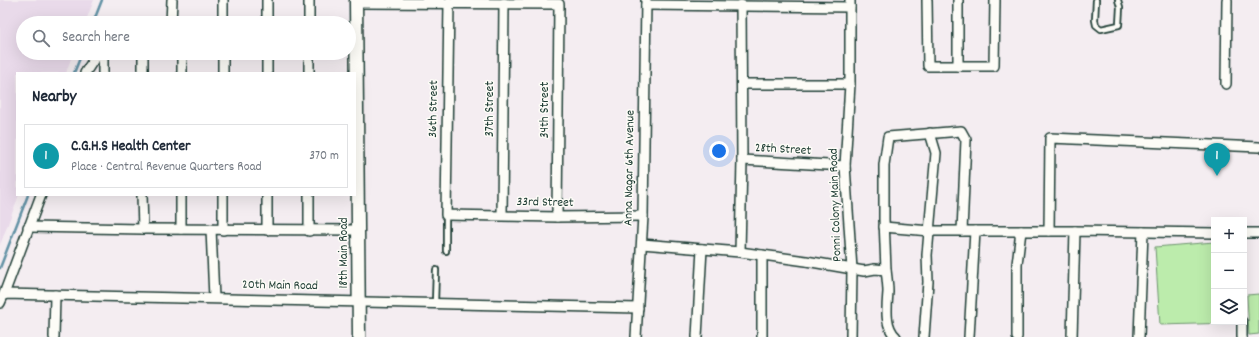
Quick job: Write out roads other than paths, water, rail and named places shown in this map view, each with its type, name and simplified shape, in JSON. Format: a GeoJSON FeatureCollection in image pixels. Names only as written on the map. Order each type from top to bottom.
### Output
{"type":"FeatureCollection","features":[{"type":"Feature","properties":{"kind":"street"},"geometry":{"type":"LineString","coordinates":[[171,16],[172,0]]}},
{"type":"Feature","properties":{"kind":"street"},"geometry":{"type":"LineString","coordinates":[[223,0],[223,16]]}},
{"type":"Feature","properties":{"kind":"street"},"geometry":{"type":"LineString","coordinates":[[267,0],[267,16]]}},
{"type":"Feature","properties":{"kind":"street"},"geometry":{"type":"LineString","coordinates":[[309,0],[309,16]]}},
{"type":"Feature","properties":{"kind":"street"},"geometry":{"type":"LineString","coordinates":[[926,0],[928,66],[994,66],[995,0]]}},
{"type":"Feature","properties":{"kind":"street"},"geometry":{"type":"LineString","coordinates":[[958,0],[958,66]]}},
{"type":"Feature","properties":{"kind":"street"},"geometry":{"type":"LineString","coordinates":[[1226,84],[1227,0]]}},
{"type":"Feature","properties":{"kind":"street"},"geometry":{"type":"LineString","coordinates":[[356,2],[504,3]]}},
{"type":"Feature","properties":{"kind":"street","name":"18th Main Road"},"geometry":{"type":"LineString","coordinates":[[355,16],[356,2]]}},
{"type":"Feature","properties":{"kind":"street","name":"36th Street"},"geometry":{"type":"LineString","coordinates":[[446,215],[449,2]]}},
{"type":"Feature","properties":{"kind":"street","name":"34th Street"},"geometry":{"type":"LineString","coordinates":[[504,3],[559,4],[557,217]]}},
{"type":"Feature","properties":{"kind":"street","name":"37th Street"},"geometry":{"type":"LineString","coordinates":[[502,216],[504,3]]}},
{"type":"Feature","properties":{"kind":"street"},"geometry":{"type":"LineString","coordinates":[[646,3],[741,5],[850,3]]}},
{"type":"Feature","properties":{"kind":"street","name":"Anna Nagar 6th Avenue"},"geometry":{"type":"LineString","coordinates":[[636,337],[643,216],[646,3]]}},
{"type":"Feature","properties":{"kind":"street","name":"Ponni Colony Main Road"},"geometry":{"type":"LineString","coordinates":[[850,3],[850,84],[845,166],[852,269],[851,337]]}},
{"type":"Feature","properties":{"kind":"street"},"geometry":{"type":"LineString","coordinates":[[740,252],[742,160],[741,5]]}},
{"type":"Feature","properties":{"kind":"street"},"geometry":{"type":"LineString","coordinates":[[86,72],[93,60]]}},
{"type":"Feature","properties":{"kind":"street"},"geometry":{"type":"LineString","coordinates":[[102,72],[103,60]]}},
{"type":"Feature","properties":{"kind":"street"},"geometry":{"type":"LineString","coordinates":[[142,72],[143,60]]}},
{"type":"Feature","properties":{"kind":"street"},"geometry":{"type":"LineString","coordinates":[[182,60],[182,72]]}},
{"type":"Feature","properties":{"kind":"street"},"geometry":{"type":"LineString","coordinates":[[223,60],[223,72]]}},
{"type":"Feature","properties":{"kind":"street"},"geometry":{"type":"LineString","coordinates":[[267,60],[267,72]]}},
{"type":"Feature","properties":{"kind":"street"},"geometry":{"type":"LineString","coordinates":[[309,60],[309,72]]}},
{"type":"Feature","properties":{"kind":"street","name":"18th Main Road"},"geometry":{"type":"LineString","coordinates":[[354,60],[354,72]]}},
{"type":"Feature","properties":{"kind":"street"},"geometry":{"type":"LineString","coordinates":[[742,84],[850,84]]}},
{"type":"Feature","properties":{"kind":"street"},"geometry":{"type":"LineString","coordinates":[[896,337],[893,334],[886,314],[888,291],[884,227],[884,165],[888,137],[961,131],[966,140],[962,231]]}},
{"type":"Feature","properties":{"kind":"street"},"geometry":{"type":"LineString","coordinates":[[924,337],[928,282],[928,255],[936,153],[930,133]]}},
{"type":"Feature","properties":{"kind":"street"},"geometry":{"type":"LineString","coordinates":[[1049,231],[1050,138],[1259,147]]}},
{"type":"Feature","properties":{"kind":"street","name":"18th Main Road"},"geometry":{"type":"LineString","coordinates":[[356,154],[358,337]]}},
{"type":"Feature","properties":{"kind":"street","name":"28th Street"},"geometry":{"type":"LineString","coordinates":[[742,160],[845,166]]}},
{"type":"Feature","properties":{"kind":"street"},"geometry":{"type":"LineString","coordinates":[[0,303],[41,196]]}},
{"type":"Feature","properties":{"kind":"street"},"geometry":{"type":"LineString","coordinates":[[142,196],[144,230]]}},
{"type":"Feature","properties":{"kind":"street"},"geometry":{"type":"LineString","coordinates":[[181,196],[181,230]]}},
{"type":"Feature","properties":{"kind":"street"},"geometry":{"type":"LineString","coordinates":[[223,196],[223,230]]}},
{"type":"Feature","properties":{"kind":"street"},"geometry":{"type":"LineString","coordinates":[[267,196],[267,230]]}},
{"type":"Feature","properties":{"kind":"street"},"geometry":{"type":"LineString","coordinates":[[309,196],[309,230]]}},
{"type":"Feature","properties":{"kind":"street","name":"33rd Street"},"geometry":{"type":"LineString","coordinates":[[446,215],[557,217],[643,216]]}},
{"type":"Feature","properties":{"kind":"street"},"geometry":{"type":"LineString","coordinates":[[28,227],[144,230],[358,230]]}},
{"type":"Feature","properties":{"kind":"street"},"geometry":{"type":"LineString","coordinates":[[884,227],[930,231],[1211,233]]}},
{"type":"Feature","properties":{"kind":"street"},"geometry":{"type":"LineString","coordinates":[[211,230],[214,298]]}},
{"type":"Feature","properties":{"kind":"street"},"geometry":{"type":"LineString","coordinates":[[969,337],[975,231]]}},
{"type":"Feature","properties":{"kind":"street"},"geometry":{"type":"LineString","coordinates":[[1017,337],[1017,264],[1021,231]]}},
{"type":"Feature","properties":{"kind":"street"},"geometry":{"type":"LineString","coordinates":[[1072,337],[1075,231]]}},
{"type":"Feature","properties":{"kind":"street"},"geometry":{"type":"LineString","coordinates":[[1139,337],[1143,232]]}},
{"type":"Feature","properties":{"kind":"street"},"geometry":{"type":"LineString","coordinates":[[1247,233],[1259,233]]}},
{"type":"Feature","properties":{"kind":"street"},"geometry":{"type":"LineString","coordinates":[[642,244],[740,252],[864,271],[875,269],[886,270]]}},
{"type":"Feature","properties":{"kind":"street"},"geometry":{"type":"LineString","coordinates":[[697,337],[702,249]]}},
{"type":"Feature","properties":{"kind":"street"},"geometry":{"type":"LineString","coordinates":[[762,255],[762,337]]}},
{"type":"Feature","properties":{"kind":"street","name":"20th Main Road"},"geometry":{"type":"LineString","coordinates":[[4,294],[638,308]]}},
{"type":"Feature","properties":{"kind":"street"},"geometry":{"type":"LineString","coordinates":[[54,337],[55,295]]}},
{"type":"Feature","properties":{"kind":"street"},"geometry":{"type":"LineString","coordinates":[[1242,325],[1242,337]]}},
{"type":"Feature","properties":{"kind":"lane"},"geometry":{"type":"LineString","coordinates":[[1096,0],[1095,20],[1096,25],[1101,29],[1120,25],[1120,7],[1118,0]]}},
{"type":"Feature","properties":{"kind":"lane"},"geometry":{"type":"LineString","coordinates":[[446,215],[446,251]]}},
{"type":"Feature","properties":{"kind":"lane"},"geometry":{"type":"LineString","coordinates":[[435,303],[436,270]]}},
{"type":"Feature","properties":{"kind":"waterway"},"geometry":{"type":"LineString","coordinates":[[96,16],[102,0]]}},
{"type":"Feature","properties":{"kind":"waterway"},"geometry":{"type":"LineString","coordinates":[[74,72],[79,60]]}},
{"type":"Feature","properties":{"kind":"waterway"},"geometry":{"type":"LineString","coordinates":[[0,268],[28,196]]}},
{"type":"Feature","properties":{"kind":"place","name":"C.G.H.S Health Center"},"geometry":{"type":"Point","coordinates":[1217,176]}}]}
